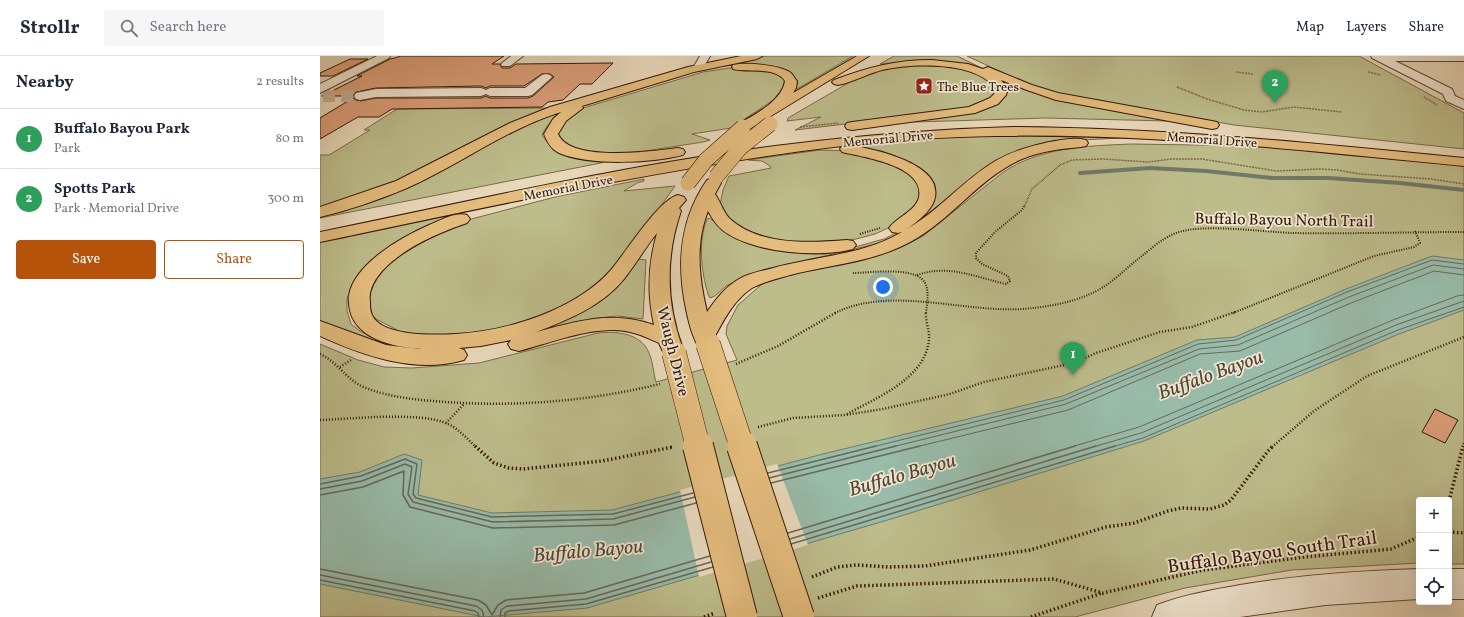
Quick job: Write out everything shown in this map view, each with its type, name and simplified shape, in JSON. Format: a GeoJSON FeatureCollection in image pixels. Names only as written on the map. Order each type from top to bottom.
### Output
{"type":"FeatureCollection","features":[{"type":"Feature","properties":{"kind":"main road"},"geometry":{"type":"LineString","coordinates":[[320,212],[356,201],[402,184],[515,126],[541,115],[587,99],[698,68],[741,57],[757,56]]}},
{"type":"Feature","properties":{"kind":"main road","name":"Waugh Drive"},"geometry":{"type":"LineString","coordinates":[[807,608],[706,340],[694,301],[689,272],[689,249],[693,226],[700,206],[711,185],[727,161],[770,117],[864,56]]}},
{"type":"Feature","properties":{"kind":"main road"},"geometry":{"type":"LineString","coordinates":[[838,82],[862,67],[885,56]]}},
{"type":"Feature","properties":{"kind":"main road"},"geometry":{"type":"LineString","coordinates":[[961,56],[973,63],[1028,87],[1056,96],[1168,118],[1285,136]]}},
{"type":"Feature","properties":{"kind":"main road"},"geometry":{"type":"LineString","coordinates":[[838,82],[889,65],[937,63],[966,68],[988,75],[995,79],[1002,89],[1000,95],[994,101],[971,110],[840,126]]}},
{"type":"Feature","properties":{"kind":"main road"},"geometry":{"type":"LineString","coordinates":[[703,150],[630,156],[594,156],[567,150],[555,143],[551,134],[554,124],[562,117],[584,105],[698,72],[722,68],[763,68],[785,74],[789,77],[791,82],[790,88],[770,117]]}},
{"type":"Feature","properties":{"kind":"main road","name":"Waugh Drive"},"geometry":{"type":"LineString","coordinates":[[731,614],[671,346],[661,309],[659,276],[661,251],[666,229],[678,200],[688,183],[706,160],[743,127],[770,117],[838,82]]}},
{"type":"Feature","properties":{"kind":"main road","name":"Memorial Drive"},"geometry":{"type":"LineString","coordinates":[[320,237],[780,144],[899,127],[996,122],[1144,125],[1285,136],[1464,153]]}},
{"type":"Feature","properties":{"kind":"main road"},"geometry":{"type":"LineString","coordinates":[[780,144],[801,131]]}},
{"type":"Feature","properties":{"kind":"main road","name":"Memorial Drive"},"geometry":{"type":"LineString","coordinates":[[320,224],[703,150],[904,136],[1001,131],[1148,134],[1258,142],[1464,162]]}},
{"type":"Feature","properties":{"kind":"main road"},"geometry":{"type":"LineString","coordinates":[[706,340],[721,307],[730,296],[742,286],[782,271],[866,252],[891,244],[909,236],[923,227],[993,170],[1007,160],[1022,154],[1042,148],[1095,141],[1258,142]]}},
{"type":"Feature","properties":{"kind":"main road"},"geometry":{"type":"LineString","coordinates":[[711,185],[722,220],[732,230],[766,242],[811,248],[858,243],[896,230],[910,221],[926,201],[928,191],[924,181],[906,164],[892,158],[848,149],[780,144]]}},
{"type":"Feature","properties":{"kind":"main road"},"geometry":{"type":"LineString","coordinates":[[567,187],[451,222],[419,236],[382,261],[367,277],[360,291],[358,305],[362,316],[372,329],[395,338],[427,342],[461,342],[499,335],[536,324],[568,311],[592,297],[611,283],[623,270],[648,233],[678,200]]}},
{"type":"Feature","properties":{"kind":"main road"},"geometry":{"type":"LineString","coordinates":[[320,328],[373,350],[396,356],[421,358],[481,352],[612,322],[640,327],[671,346]]}},
{"type":"Feature","properties":{"kind":"street"},"geometry":{"type":"LineString","coordinates":[[321,94],[384,56]]}},
{"type":"Feature","properties":{"kind":"street"},"geometry":{"type":"LineString","coordinates":[[506,64],[518,56]]}},
{"type":"Feature","properties":{"kind":"street"},"geometry":{"type":"LineString","coordinates":[[698,68],[705,56]]}},
{"type":"Feature","properties":{"kind":"street"},"geometry":{"type":"LineString","coordinates":[[1379,57],[1464,58]]}},
{"type":"Feature","properties":{"kind":"street"},"geometry":{"type":"LineString","coordinates":[[1379,57],[1449,95],[1464,105]]}},
{"type":"Feature","properties":{"kind":"street"},"geometry":{"type":"LineString","coordinates":[[1429,57],[1458,70]]}},
{"type":"Feature","properties":{"kind":"street"},"geometry":{"type":"LineString","coordinates":[[369,93],[528,92],[546,77]]}},
{"type":"Feature","properties":{"kind":"street"},"geometry":{"type":"LineString","coordinates":[[321,94],[334,90]]}},
{"type":"Feature","properties":{"kind":"street"},"geometry":{"type":"LineString","coordinates":[[1449,95],[1464,92]]}},
{"type":"Feature","properties":{"kind":"street"},"geometry":{"type":"LineString","coordinates":[[1449,95],[1464,98]]}},
{"type":"Feature","properties":{"kind":"street"},"geometry":{"type":"LineString","coordinates":[[1169,617],[1198,609],[1306,592],[1416,584]]}},
{"type":"Feature","properties":{"kind":"street"},"geometry":{"type":"LineString","coordinates":[[1452,584],[1464,584]]}},
{"type":"Feature","properties":{"kind":"path"},"geometry":{"type":"LineString","coordinates":[[1236,72],[1253,74]]}},
{"type":"Feature","properties":{"kind":"path"},"geometry":{"type":"LineString","coordinates":[[1177,87],[1207,99],[1244,110],[1262,112],[1294,107],[1342,112]]}},
{"type":"Feature","properties":{"kind":"path"},"geometry":{"type":"LineString","coordinates":[[801,131],[840,126]]}},
{"type":"Feature","properties":{"kind":"path"},"geometry":{"type":"LineString","coordinates":[[917,275],[927,270],[949,270],[1006,284],[1010,281],[1008,276],[982,264],[976,258],[976,253],[995,232],[1022,210],[1032,189],[1060,164],[1072,160],[1103,159],[1148,162],[1172,159],[1202,159],[1276,171],[1319,169],[1337,170],[1360,174],[1397,176],[1416,179],[1431,178],[1464,184]]}},
{"type":"Feature","properties":{"kind":"path"},"geometry":{"type":"LineString","coordinates":[[854,235],[883,227]]}},
{"type":"Feature","properties":{"kind":"path","name":"Buffalo Bayou North Trail"},"geometry":{"type":"LineString","coordinates":[[733,365],[778,346],[849,306],[875,302],[1010,310],[1034,308],[1071,300],[1091,294],[1164,239],[1175,233],[1186,230],[1216,229],[1292,233],[1414,231],[1464,232]]}},
{"type":"Feature","properties":{"kind":"path"},"geometry":{"type":"LineString","coordinates":[[756,427],[793,418],[845,415],[883,409],[950,394],[990,381],[1074,363],[1104,350],[1160,332],[1192,327],[1218,319],[1374,256],[1414,247],[1420,243],[1414,231]]}},
{"type":"Feature","properties":{"kind":"path"},"geometry":{"type":"LineString","coordinates":[[845,415],[895,388],[916,368],[927,350],[930,338],[925,311],[928,304],[928,292],[923,280],[917,275],[896,272],[847,273]]}},
{"type":"Feature","properties":{"kind":"path"},"geometry":{"type":"LineString","coordinates":[[808,578],[837,567],[856,565],[889,567],[925,566],[1030,550],[1106,528],[1134,523],[1168,511],[1181,508],[1210,509],[1224,505],[1231,500],[1268,451],[1314,411],[1367,376],[1464,337]]}},
{"type":"Feature","properties":{"kind":"path"},"geometry":{"type":"LineString","coordinates":[[320,354],[330,358],[355,383],[380,392],[415,399],[464,404],[503,405],[588,398],[668,382]]}},
{"type":"Feature","properties":{"kind":"path"},"geometry":{"type":"LineString","coordinates":[[446,423],[464,404]]}},
{"type":"Feature","properties":{"kind":"path"},"geometry":{"type":"LineString","coordinates":[[320,420],[432,419],[456,428],[482,456],[490,461],[502,466],[514,468],[586,463],[676,446]]}},
{"type":"Feature","properties":{"kind":"path"},"geometry":{"type":"LineString","coordinates":[[1450,497],[1464,444]]}},
{"type":"Feature","properties":{"kind":"path"},"geometry":{"type":"LineString","coordinates":[[1452,532],[1464,533]]}},
{"type":"Feature","properties":{"kind":"path","name":"Buffalo Bayou South Trail"},"geometry":{"type":"LineString","coordinates":[[1031,617],[1103,593],[1203,570],[1305,557],[1391,549],[1416,537]]}},
{"type":"Feature","properties":{"kind":"path","name":"Buffalo Bayou South Trail"},"geometry":{"type":"LineString","coordinates":[[807,608],[837,591],[856,586],[1054,579],[1103,593]]}},
{"type":"Feature","properties":{"kind":"path"},"geometry":{"type":"LineString","coordinates":[[704,617],[731,614]]}},
{"type":"Feature","properties":{"kind":"shaded area"},"geometry":{"type":"Polygon","coordinates":[[[767,56],[853,56],[797,89],[795,88],[798,83],[796,80],[784,71],[754,65],[736,65],[683,74],[616,94],[695,70],[767,56]]]}},
{"type":"Feature","properties":{"kind":"shaded area"},"geometry":{"type":"Polygon","coordinates":[[[894,56],[957,56],[1013,83],[1167,121],[1046,118],[915,122],[913,121],[960,114],[1003,95],[985,71],[905,62],[880,64],[894,56]]]}},
{"type":"Feature","properties":{"kind":"shaded area"},"geometry":{"type":"Polygon","coordinates":[[[967,56],[1359,56],[1464,113],[1464,149],[1234,125],[1060,95],[1027,84],[967,56]]]}},
{"type":"Feature","properties":{"kind":"shaded area"},"geometry":{"type":"Polygon","coordinates":[[[929,64],[963,68],[984,76],[996,88],[993,96],[983,103],[954,111],[795,130],[821,117],[787,121],[788,118],[862,75],[884,67],[929,64]]]}},
{"type":"Feature","properties":{"kind":"shaded area"},"geometry":{"type":"Polygon","coordinates":[[[729,68],[769,71],[783,78],[787,83],[781,93],[772,101],[731,128],[692,134],[710,140],[639,152],[605,154],[568,147],[557,136],[563,122],[573,113],[583,108],[703,72],[729,68]]]}},
{"type":"Feature","properties":{"kind":"shaded area"},"geometry":{"type":"Polygon","coordinates":[[[616,94],[579,105],[589,101],[616,94]]]}},
{"type":"Feature","properties":{"kind":"shaded area"},"geometry":{"type":"Polygon","coordinates":[[[579,105],[565,111],[555,118],[546,127],[542,135],[553,150],[574,156],[606,161],[320,218],[320,215],[390,193],[450,164],[512,130],[561,110],[579,105]]]}},
{"type":"Feature","properties":{"kind":"shaded area"},"geometry":{"type":"Polygon","coordinates":[[[553,108],[427,170],[320,209],[320,155],[329,155],[370,130],[364,130],[397,109],[553,108]]]}},
{"type":"Feature","properties":{"kind":"shaded area"},"geometry":{"type":"Polygon","coordinates":[[[1087,135],[1119,138],[1083,140],[1032,147],[920,223],[884,242],[769,269],[745,277],[726,286],[715,296],[710,298],[708,294],[702,266],[702,237],[707,219],[710,218],[727,233],[833,251],[884,239],[916,223],[927,212],[925,175],[910,163],[894,155],[856,146],[951,136],[1087,135]]]}},
{"type":"Feature","properties":{"kind":"shaded area"},"geometry":{"type":"Polygon","coordinates":[[[1131,144],[1261,146],[1464,166],[1464,564],[1452,564],[1452,497],[1416,497],[1416,563],[1292,570],[1185,588],[1075,617],[320,617],[320,344],[358,360],[384,367],[412,368],[479,363],[598,333],[612,332],[626,334],[639,340],[644,345],[651,358],[656,382],[737,360],[726,334],[727,326],[738,305],[763,283],[790,274],[869,256],[903,246],[923,236],[1002,173],[1017,164],[1048,153],[1080,147],[1131,144]]]}},
{"type":"Feature","properties":{"kind":"shaded area"},"geometry":{"type":"Polygon","coordinates":[[[820,150],[851,151],[880,157],[913,176],[919,187],[920,198],[917,205],[899,223],[875,234],[856,239],[828,243],[790,243],[758,236],[734,224],[723,214],[720,205],[723,190],[729,176],[771,168],[762,161],[748,160],[820,150]]]}},
{"type":"Feature","properties":{"kind":"shaded area"},"geometry":{"type":"Polygon","coordinates":[[[644,179],[644,181],[637,183],[624,191],[675,186],[610,277],[566,306],[521,324],[459,336],[417,335],[399,331],[376,319],[369,311],[367,299],[378,271],[403,250],[460,222],[555,197],[644,179]]]}},
{"type":"Feature","properties":{"kind":"shaded area"},"geometry":{"type":"Polygon","coordinates":[[[456,214],[460,215],[353,286],[347,299],[347,311],[351,324],[372,338],[391,344],[474,344],[618,284],[638,259],[646,260],[643,319],[618,316],[599,318],[485,345],[451,350],[398,350],[363,340],[320,321],[320,241],[456,214]]]}},
{"type":"Feature","properties":{"kind":"water","name":"Buffalo Bayou"},"geometry":{"type":"Polygon","coordinates":[[[1432,256],[1464,260],[1464,310],[1399,334],[1144,441],[891,519],[587,608],[484,617],[320,584],[320,479],[360,472],[404,454],[422,460],[418,495],[492,513],[612,510],[823,454],[1063,396],[1197,340],[1235,337],[1346,289],[1432,256]]]}},
{"type":"Feature","properties":{"kind":"pier"},"geometry":{"type":"Polygon","coordinates":[[[777,464],[808,545],[699,577],[680,490],[777,464]]]}},
{"type":"Feature","properties":{"kind":"building"},"geometry":{"type":"Polygon","coordinates":[[[400,56],[504,56],[492,64],[500,64],[502,68],[510,68],[516,64],[613,63],[592,84],[580,84],[563,100],[548,102],[542,107],[392,109],[379,117],[358,117],[320,139],[320,118],[353,98],[360,101],[376,98],[481,98],[486,96],[490,98],[528,98],[533,96],[554,77],[550,74],[542,74],[524,86],[490,86],[486,88],[481,86],[376,88],[356,92],[353,96],[322,96],[362,76],[357,76],[390,59],[400,56]]]}},
{"type":"Feature","properties":{"kind":"building"},"geometry":{"type":"Polygon","coordinates":[[[350,59],[368,59],[333,76],[320,76],[320,73],[350,59]]]}},
{"type":"Feature","properties":{"kind":"building"},"geometry":{"type":"Polygon","coordinates":[[[1435,409],[1458,420],[1445,443],[1422,432],[1435,409]]]}},
{"type":"Feature","properties":{"kind":"waterway"},"geometry":{"type":"LineString","coordinates":[[1080,173],[1150,168],[1206,171],[1272,178],[1328,178],[1400,183],[1464,190]]}},
{"type":"Feature","properties":{"kind":"tunnel"},"geometry":{"type":"LineString","coordinates":[[323,96],[360,96]]}},
{"type":"Feature","properties":{"kind":"place","name":"The Blue Trees"},"geometry":{"type":"Point","coordinates":[924,86]}},
{"type":"Feature","properties":{"kind":"place","name":"Spotts Park"},"geometry":{"type":"Point","coordinates":[1275,103]}},
{"type":"Feature","properties":{"kind":"place","name":"Buffalo Bayou Park"},"geometry":{"type":"Point","coordinates":[1073,375]}}]}
